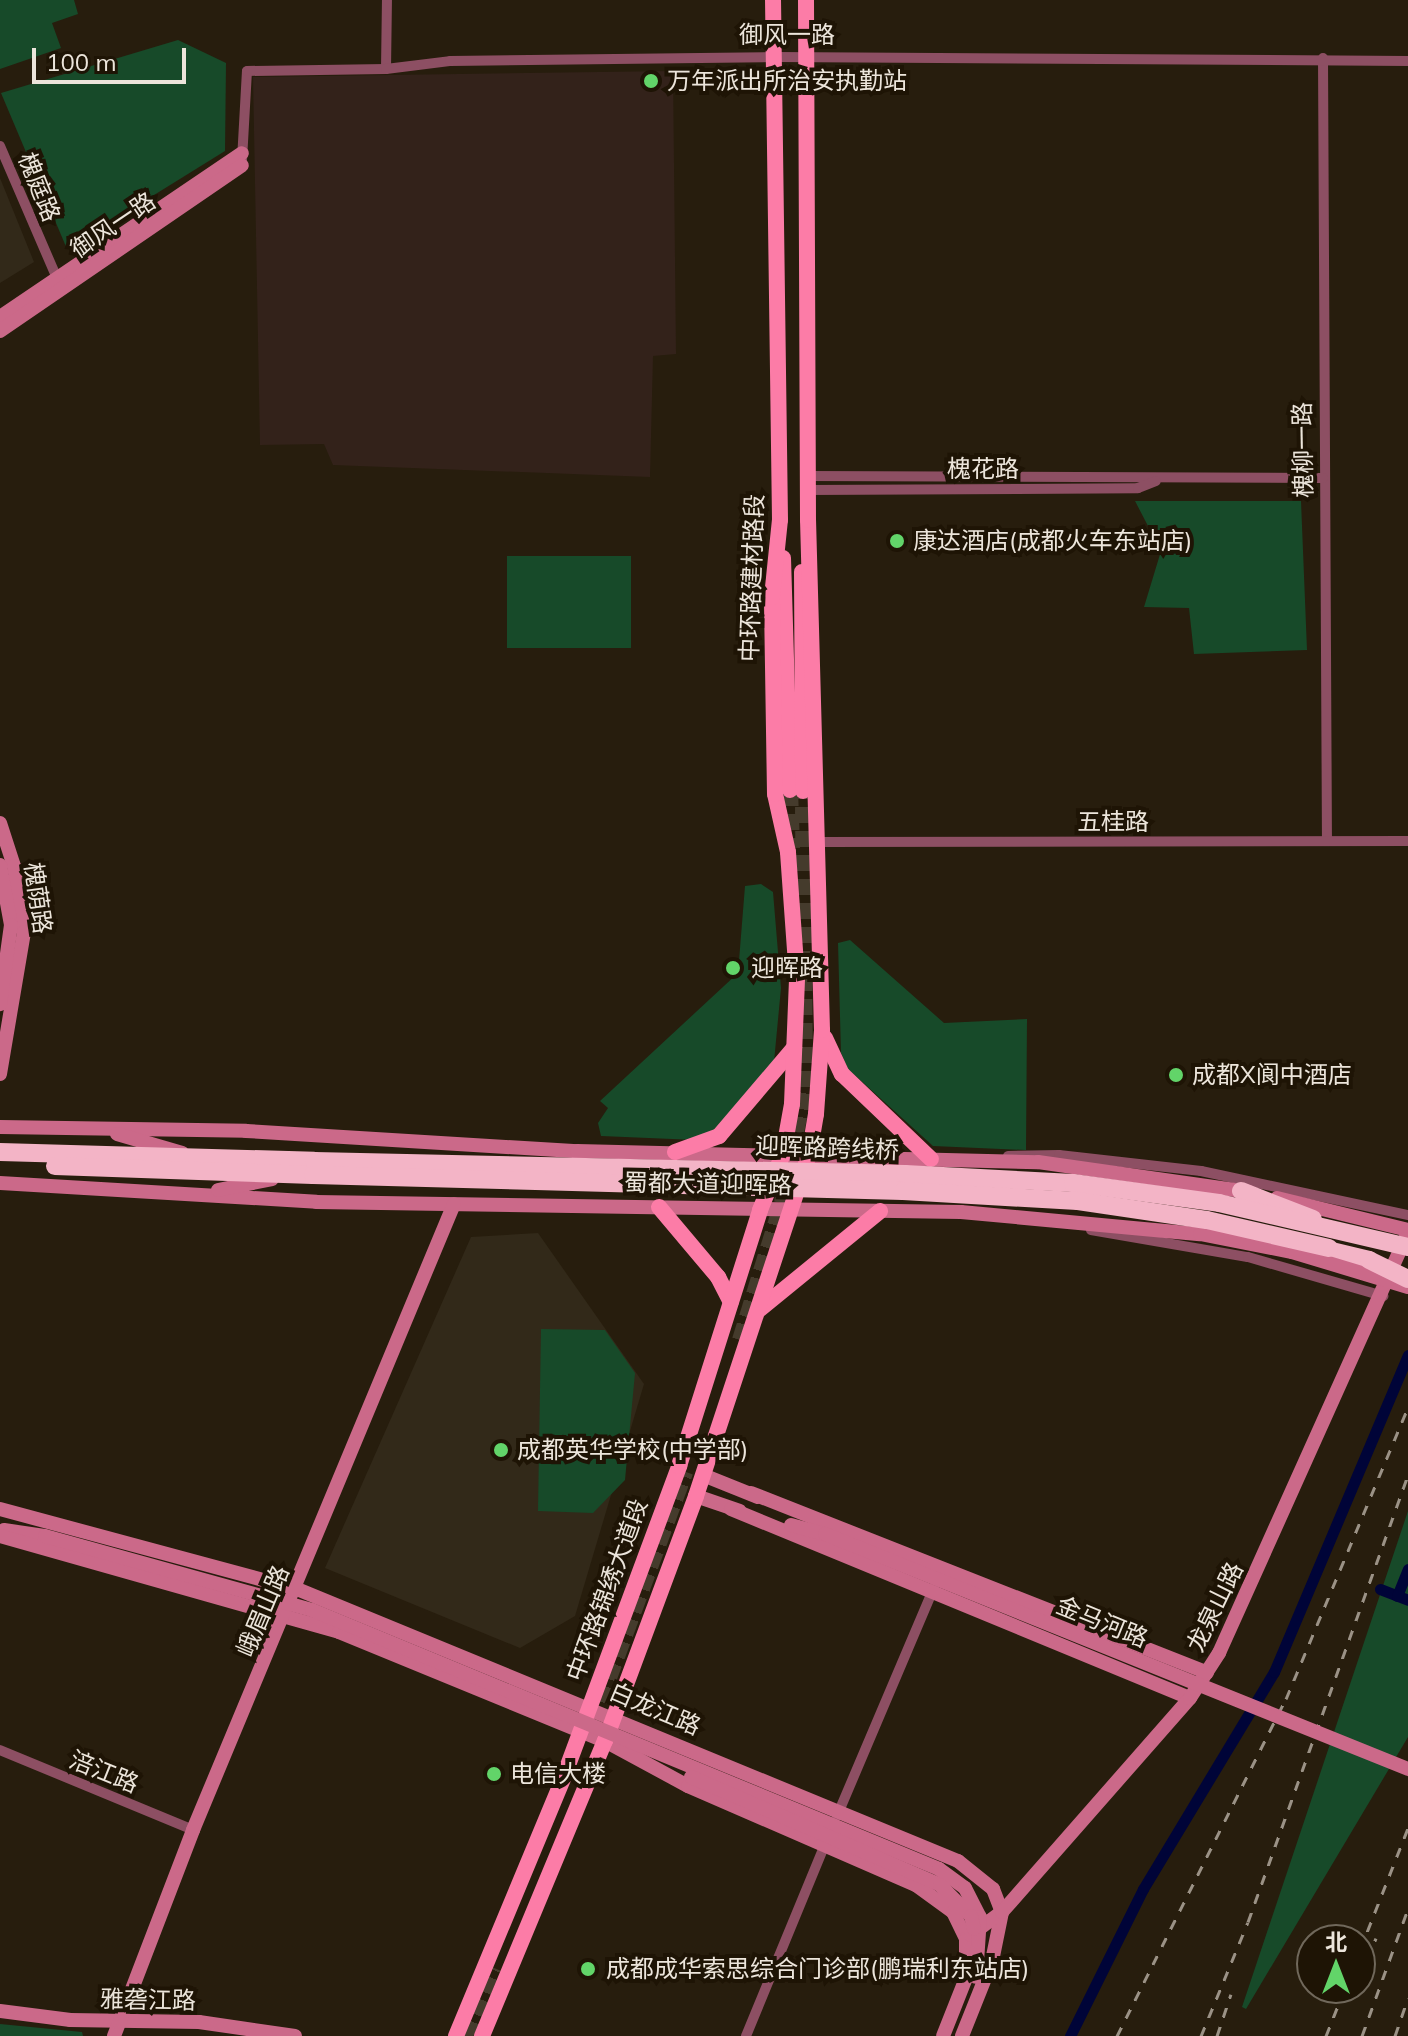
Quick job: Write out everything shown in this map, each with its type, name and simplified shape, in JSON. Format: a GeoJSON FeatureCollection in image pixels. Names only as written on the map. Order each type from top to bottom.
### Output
{"type":"FeatureCollection","features":[{"type":"Feature","properties":{"kind":"highway"},"geometry":{"type":"LineString","coordinates":[[0,1152],[194,1156],[308,1170]]}},
{"type":"Feature","properties":{"kind":"highway"},"geometry":{"type":"LineString","coordinates":[[0,1164],[308,1170]]}},
{"type":"Feature","properties":{"kind":"highway","name":"迎晖路跨线桥"},"geometry":{"type":"LineString","coordinates":[[308,1170],[1027,1180],[1193,1199],[1335,1228]]}},
{"type":"Feature","properties":{"kind":"highway","name":"迎晖路跨线桥"},"geometry":{"type":"LineString","coordinates":[[308,1170],[903,1191],[1078,1201],[1207,1220],[1329,1248]]}},
{"type":"Feature","properties":{"kind":"highway"},"geometry":{"type":"LineString","coordinates":[[1241,1191],[1335,1228],[1408,1247]]}},
{"type":"Feature","properties":{"kind":"highway"},"geometry":{"type":"LineString","coordinates":[[1335,1228],[1408,1232]]}},
{"type":"Feature","properties":{"kind":"highway"},"geometry":{"type":"LineString","coordinates":[[1232,1239],[1329,1248],[1408,1271]]}},
{"type":"Feature","properties":{"kind":"highway"},"geometry":{"type":"LineString","coordinates":[[1369,1260],[1408,1279]]}},
{"type":"Feature","properties":{"kind":"main road","name":"中环路建材路段"},"geometry":{"type":"LineString","coordinates":[[773,0],[780,520],[772,597],[775,794],[788,852],[797,978],[795,1047],[783,1154]]}},
{"type":"Feature","properties":{"kind":"main road"},"geometry":{"type":"LineString","coordinates":[[806,0],[809,57],[808,520],[822,1030],[809,1155]]}},
{"type":"Feature","properties":{"kind":"main road"},"geometry":{"type":"LineString","coordinates":[[780,520],[787,595],[796,790],[799,595],[808,520]]}},
{"type":"Feature","properties":{"kind":"main road"},"geometry":{"type":"LineString","coordinates":[[822,1030],[842,1074],[931,1159]]}},
{"type":"Feature","properties":{"kind":"main road"},"geometry":{"type":"LineString","coordinates":[[675,1152],[719,1136],[795,1047]]}},
{"type":"Feature","properties":{"kind":"main road","name":"中环路锦绣大道段"},"geometry":{"type":"LineString","coordinates":[[456,2036],[581,1731],[679,1466],[760,1210],[783,1154]]}},
{"type":"Feature","properties":{"kind":"main road","name":"中环路锦绣大道段"},"geometry":{"type":"LineString","coordinates":[[482,2036],[605,1741],[696,1496],[787,1210],[809,1155]]}},
{"type":"Feature","properties":{"kind":"main road"},"geometry":{"type":"LineString","coordinates":[[659,1207],[718,1277],[731,1302]]}},
{"type":"Feature","properties":{"kind":"main road"},"geometry":{"type":"LineString","coordinates":[[756,1313],[783,1284],[880,1211]]}},
{"type":"Feature","properties":{"kind":"street"},"geometry":{"type":"LineString","coordinates":[[386,69],[387,0]]}},
{"type":"Feature","properties":{"kind":"street","name":"御风一路"},"geometry":{"type":"LineString","coordinates":[[0,317],[58,282],[242,159],[247,71],[386,69],[450,61],[775,57],[1323,58],[1408,61]]}},
{"type":"Feature","properties":{"kind":"street","name":"槐柳一路"},"geometry":{"type":"LineString","coordinates":[[1323,58],[1327,841]]}},
{"type":"Feature","properties":{"kind":"street","name":"槐庭路"},"geometry":{"type":"LineString","coordinates":[[0,146],[58,282]]}},
{"type":"Feature","properties":{"kind":"street","name":"御风一路"},"geometry":{"type":"LineString","coordinates":[[0,331],[58,282]]}},
{"type":"Feature","properties":{"kind":"street","name":"槐花路"},"geometry":{"type":"LineString","coordinates":[[808,483],[1138,488],[1157,481],[1323,478]]}},
{"type":"Feature","properties":{"kind":"street","name":"槐荫路"},"geometry":{"type":"LineString","coordinates":[[0,823],[14,866],[24,932],[0,1074]]}},
{"type":"Feature","properties":{"kind":"street","name":"五桂路"},"geometry":{"type":"LineString","coordinates":[[817,842],[1408,841]]}},
{"type":"Feature","properties":{"kind":"street","name":"槐荫路"},"geometry":{"type":"LineString","coordinates":[[0,865],[11,925],[0,1004]]}},
{"type":"Feature","properties":{"kind":"street","name":"蜀都大道迎晖路"},"geometry":{"type":"LineString","coordinates":[[3,1125],[382,1137],[577,1151],[1038,1162],[1208,1183],[1408,1232]]}},
{"type":"Feature","properties":{"kind":"street"},"geometry":{"type":"LineString","coordinates":[[98,1128],[194,1156]]}},
{"type":"Feature","properties":{"kind":"street"},"geometry":{"type":"LineString","coordinates":[[577,1151],[600,1163],[604,1178],[600,1194],[577,1207]]}},
{"type":"Feature","properties":{"kind":"street"},"geometry":{"type":"LineString","coordinates":[[961,1212],[942,1198],[939,1185],[949,1165],[964,1159],[1027,1154],[1145,1164],[1408,1215]]}},
{"type":"Feature","properties":{"kind":"street"},"geometry":{"type":"LineString","coordinates":[[198,1193],[308,1170]]}},
{"type":"Feature","properties":{"kind":"street","name":"蜀都大道迎晖路"},"geometry":{"type":"LineString","coordinates":[[0,1183],[454,1204],[961,1212],[1031,1216],[1232,1239],[1408,1287]]}},
{"type":"Feature","properties":{"kind":"street","name":"峨眉山路"},"geometry":{"type":"LineString","coordinates":[[114,2036],[193,1830],[297,1589],[454,1204]]}},
{"type":"Feature","properties":{"kind":"street"},"geometry":{"type":"LineString","coordinates":[[1031,1216],[1312,1271],[1384,1296]]}},
{"type":"Feature","properties":{"kind":"street","name":"龙泉山路"},"geometry":{"type":"LineString","coordinates":[[966,1939],[1002,1912],[1190,1698],[1207,1673],[1384,1296],[1408,1232]]}},
{"type":"Feature","properties":{"kind":"street"},"geometry":{"type":"LineString","coordinates":[[703,1475],[1207,1673]]}},
{"type":"Feature","properties":{"kind":"street"},"geometry":{"type":"LineString","coordinates":[[751,1493],[825,1534]]}},
{"type":"Feature","properties":{"kind":"street"},"geometry":{"type":"LineString","coordinates":[[696,1496],[1190,1698]]}},
{"type":"Feature","properties":{"kind":"street","name":"白龙江路"},"geometry":{"type":"LineString","coordinates":[[0,1509],[297,1589],[590,1705],[979,1873],[993,1889],[1002,1912]]}},
{"type":"Feature","properties":{"kind":"street"},"geometry":{"type":"LineString","coordinates":[[731,1509],[825,1534]]}},
{"type":"Feature","properties":{"kind":"street"},"geometry":{"type":"LineString","coordinates":[[0,1533],[45,1536],[230,1585],[356,1626],[939,1869],[965,1888],[980,1917],[976,1977],[952,2036]]}},
{"type":"Feature","properties":{"kind":"street","name":"白龙江路"},"geometry":{"type":"LineString","coordinates":[[0,1533],[339,1632],[605,1741],[647,1760],[688,1786],[940,1900],[966,1939]]}},
{"type":"Feature","properties":{"kind":"street","name":"金马河路"},"geometry":{"type":"LineString","coordinates":[[825,1534],[1408,1769]]}},
{"type":"Feature","properties":{"kind":"street"},"geometry":{"type":"LineString","coordinates":[[746,2036],[942,1569]]}},
{"type":"Feature","properties":{"kind":"street","name":"涪江路"},"geometry":{"type":"LineString","coordinates":[[0,1750],[193,1830]]}},
{"type":"Feature","properties":{"kind":"street"},"geometry":{"type":"LineString","coordinates":[[647,1760],[940,1885],[971,1916],[977,1939],[976,1977]]}},
{"type":"Feature","properties":{"kind":"street"},"geometry":{"type":"LineString","coordinates":[[962,2036],[992,1961],[1002,1912]]}},
{"type":"Feature","properties":{"kind":"street"},"geometry":{"type":"LineString","coordinates":[[943,2036],[966,1978],[966,1939]]}},
{"type":"Feature","properties":{"kind":"street","name":"雅砻江路"},"geometry":{"type":"LineString","coordinates":[[0,2011],[120,2022],[199,2022],[295,2036]]}},
{"type":"Feature","properties":{"kind":"shaded area"},"geometry":{"type":"Polygon","coordinates":[[[673,71],[676,354],[653,356],[650,477],[333,465],[324,444],[260,445],[253,77],[673,71]]]}},
{"type":"Feature","properties":{"kind":"shaded area"},"geometry":{"type":"Polygon","coordinates":[[[0,178],[34,262],[0,283],[0,178]]]}},
{"type":"Feature","properties":{"kind":"shaded area","name":"成都英华学校(中学部)"},"geometry":{"type":"Polygon","coordinates":[[[538,1233],[644,1384],[575,1616],[520,1648],[325,1568],[471,1237],[538,1233]]]}},
{"type":"Feature","properties":{"kind":"green space"},"geometry":{"type":"Polygon","coordinates":[[[0,0],[74,0],[78,14],[52,23],[61,48],[0,69],[0,0]]]}},
{"type":"Feature","properties":{"kind":"green space"},"geometry":{"type":"Polygon","coordinates":[[[178,40],[226,63],[225,151],[67,249],[1,93],[178,40]]]}},
{"type":"Feature","properties":{"kind":"green space"},"geometry":{"type":"Polygon","coordinates":[[[1135,501],[1301,501],[1307,650],[1194,654],[1189,608],[1144,607],[1161,551],[1135,501]]]}},
{"type":"Feature","properties":{"kind":"green space"},"geometry":{"type":"Polygon","coordinates":[[[507,556],[631,556],[631,648],[507,648],[507,556]]]}},
{"type":"Feature","properties":{"kind":"green space"},"geometry":{"type":"Polygon","coordinates":[[[761,884],[773,892],[781,988],[774,1062],[713,1133],[696,1140],[601,1136],[598,1123],[608,1108],[600,1101],[738,973],[745,886],[761,884]]]}},
{"type":"Feature","properties":{"kind":"green space"},"geometry":{"type":"Polygon","coordinates":[[[850,940],[944,1023],[1027,1019],[1026,1150],[933,1146],[848,1069],[841,1053],[838,943],[850,940]]]}},
{"type":"Feature","properties":{"kind":"green space"},"geometry":{"type":"Polygon","coordinates":[[[541,1329],[605,1330],[635,1373],[625,1480],[593,1513],[538,1511],[541,1329]]]}},
{"type":"Feature","properties":{"kind":"green space"},"geometry":{"type":"Polygon","coordinates":[[[1408,1511],[1408,1737],[1246,2009],[1242,2007],[1408,1511]]]}},
{"type":"Feature","properties":{"kind":"green space"},"geometry":{"type":"Polygon","coordinates":[[[0,2024],[82,2032],[83,2036],[0,2036],[0,2024]]]}},
{"type":"Feature","properties":{"kind":"waterway"},"geometry":{"type":"LineString","coordinates":[[1070,2036],[1143,1889],[1274,1672],[1408,1355]]}},
{"type":"Feature","properties":{"kind":"waterway"},"geometry":{"type":"LineString","coordinates":[[1397,1596],[1408,1569]]}},
{"type":"Feature","properties":{"kind":"waterway"},"geometry":{"type":"LineString","coordinates":[[1380,1589],[1408,1600]]}},
{"type":"Feature","properties":{"kind":"tunnel"},"geometry":{"type":"LineString","coordinates":[[790,790],[792,848]]}},
{"type":"Feature","properties":{"kind":"tunnel"},"geometry":{"type":"LineString","coordinates":[[740,1340],[782,1203],[805,1087],[803,791]]}},
{"type":"Feature","properties":{"kind":"tunnel"},"geometry":{"type":"LineString","coordinates":[[592,1724],[685,1472]]}},
{"type":"Feature","properties":{"kind":"tunnel"},"geometry":{"type":"LineString","coordinates":[[465,2036],[493,1968]]}},
{"type":"Feature","properties":{"kind":"railway"},"geometry":{"type":"LineString","coordinates":[[1117,2036],[1286,1699],[1408,1408]]}},
{"type":"Feature","properties":{"kind":"railway"},"geometry":{"type":"LineString","coordinates":[[1201,2036],[1248,1922],[1408,1474]]}},
{"type":"Feature","properties":{"kind":"railway"},"geometry":{"type":"LineString","coordinates":[[1370,1924],[1408,1828]]}},
{"type":"Feature","properties":{"kind":"railway"},"geometry":{"type":"LineString","coordinates":[[1362,2036],[1408,1909]]}},
{"type":"Feature","properties":{"kind":"railway"},"geometry":{"type":"LineString","coordinates":[[1217,2036],[1231,1994]]}},
{"type":"Feature","properties":{"kind":"railway"},"geometry":{"type":"LineString","coordinates":[[1395,2036],[1408,1998]]}},
{"type":"Feature","properties":{"kind":"railway"},"geometry":{"type":"LineString","coordinates":[[1326,2036],[1339,2004]]}},
{"type":"Feature","properties":{"kind":"place","name":"万年派出所治安执勤站"},"geometry":{"type":"Point","coordinates":[651,81]}},
{"type":"Feature","properties":{"kind":"place","name":"康达酒店(成都火车东站店)"},"geometry":{"type":"Point","coordinates":[897,541]}},
{"type":"Feature","properties":{"kind":"place","name":"迎晖路"},"geometry":{"type":"Point","coordinates":[733,968]}},
{"type":"Feature","properties":{"kind":"place","name":"成都X阆中酒店"},"geometry":{"type":"Point","coordinates":[1176,1075]}},
{"type":"Feature","properties":{"kind":"place","name":"成都英华学校(中学部)"},"geometry":{"type":"Point","coordinates":[501,1450]}},
{"type":"Feature","properties":{"kind":"place","name":"电信大楼"},"geometry":{"type":"Point","coordinates":[494,1774]}},
{"type":"Feature","properties":{"kind":"place","name":"成都成华索思综合门诊部(鹏瑞利东站店)"},"geometry":{"type":"Point","coordinates":[588,1969]}}]}
